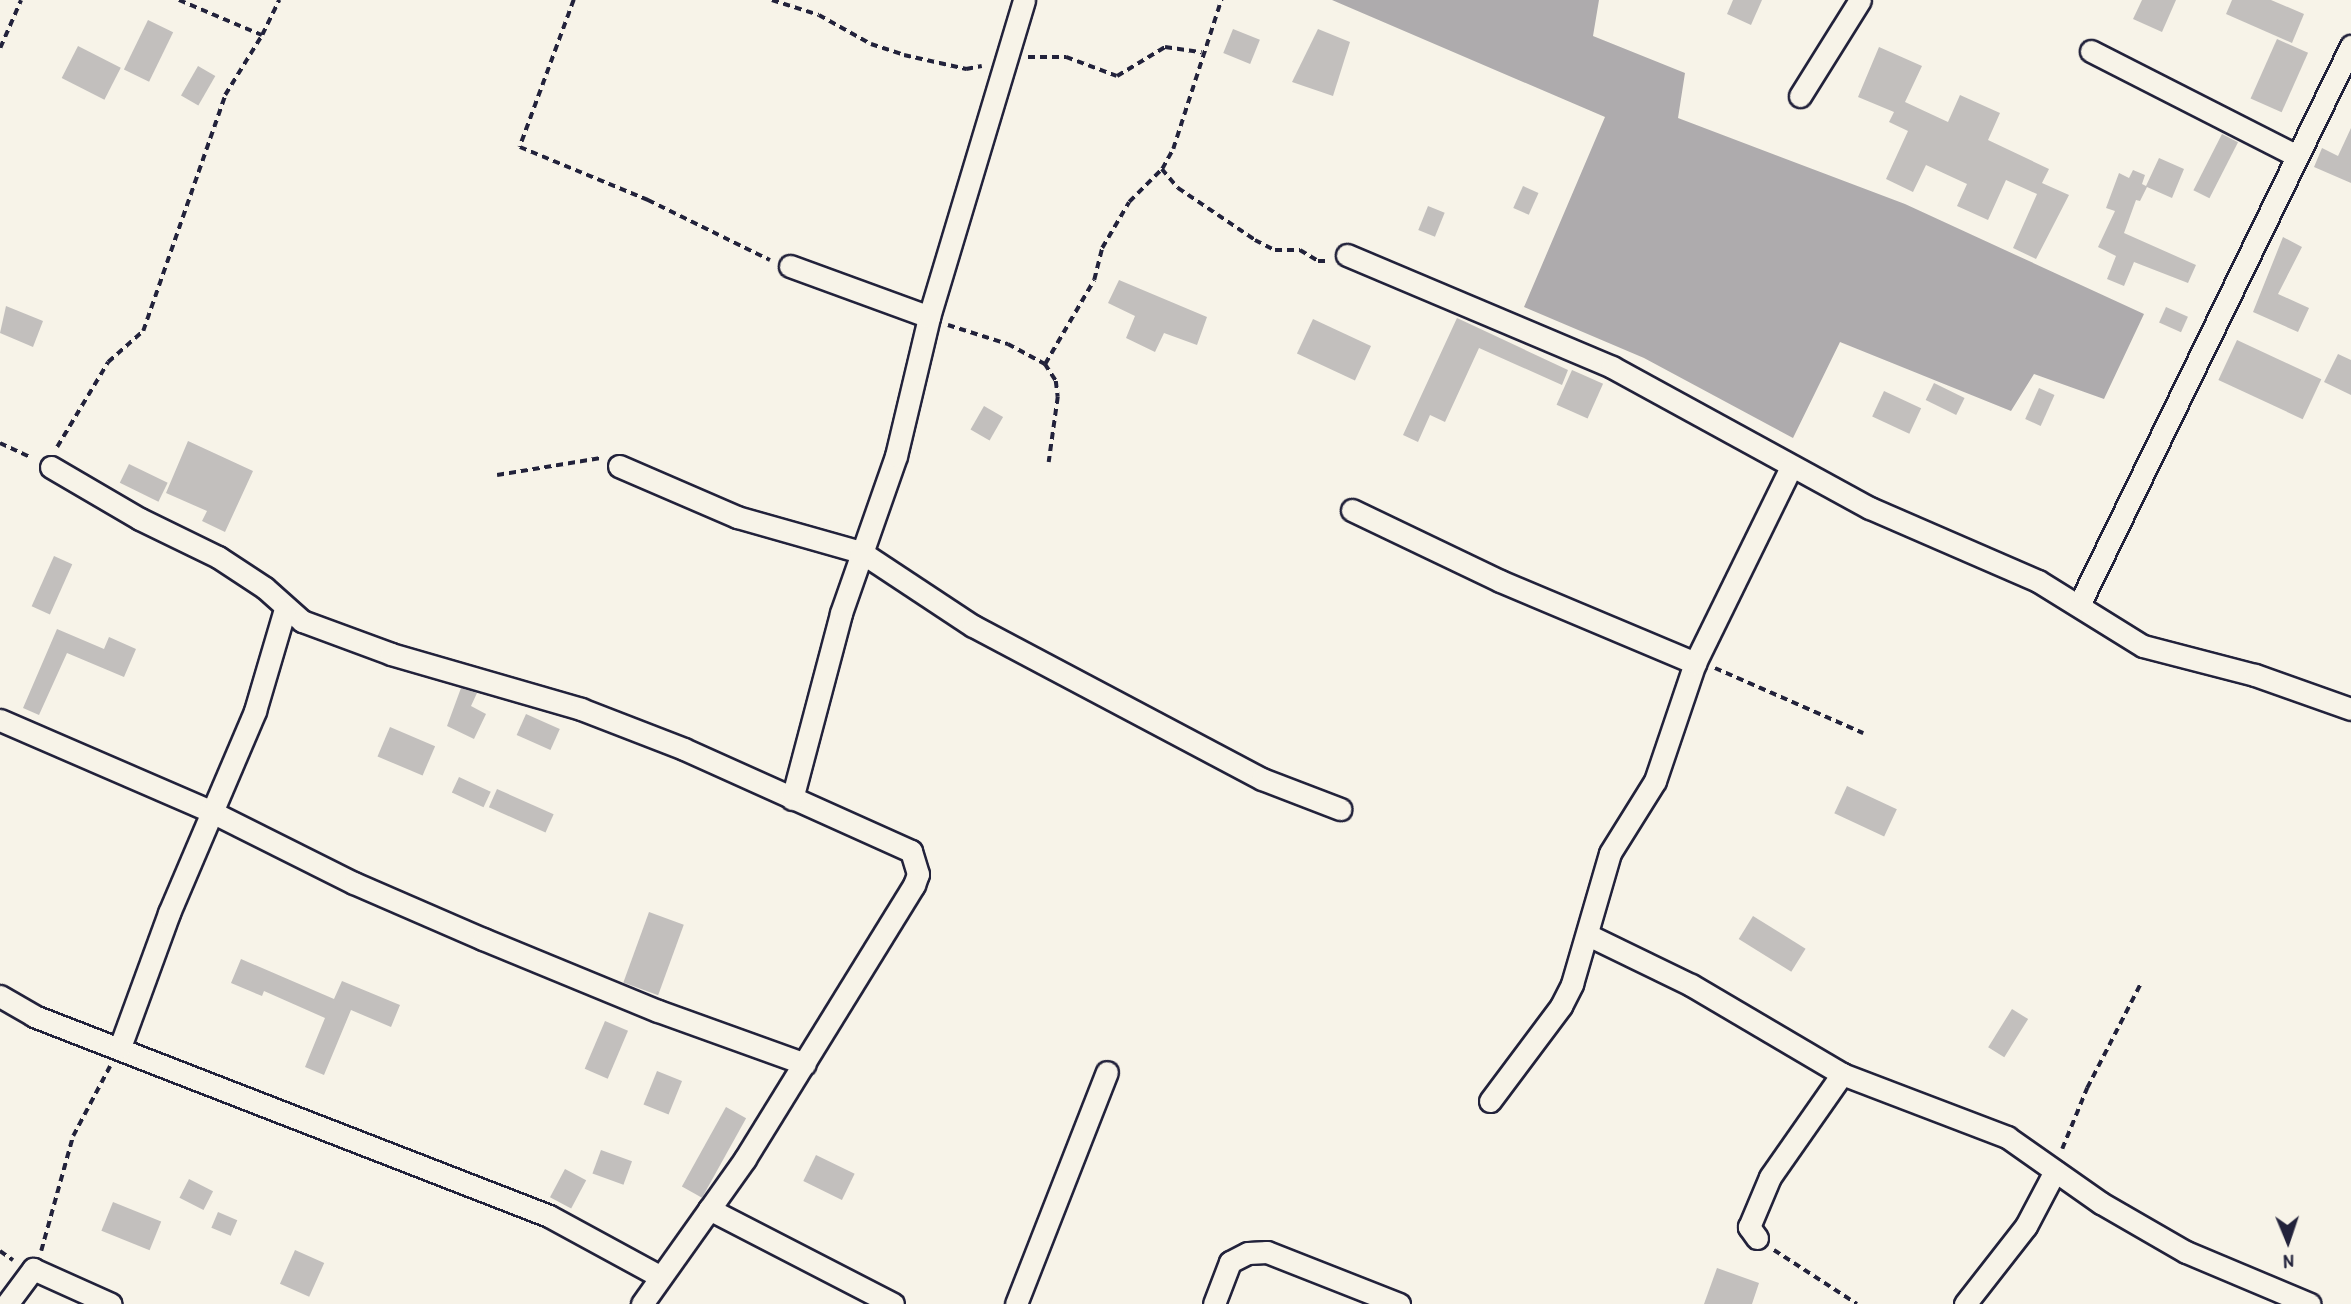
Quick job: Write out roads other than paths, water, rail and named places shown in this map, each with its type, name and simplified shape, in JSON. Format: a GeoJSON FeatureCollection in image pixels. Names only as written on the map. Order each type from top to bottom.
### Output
{"type":"FeatureCollection","features":[{"type":"Feature","properties":{"kind":"street"},"geometry":{"type":"LineString","coordinates":[[792,799],[861,552],[896,456],[929,317],[1024,0]]}},
{"type":"Feature","properties":{"kind":"street"},"geometry":{"type":"LineString","coordinates":[[1800,96],[1860,0]]}},
{"type":"Feature","properties":{"kind":"street"},"geometry":{"type":"LineString","coordinates":[[2079,605],[2351,46]]}},
{"type":"Feature","properties":{"kind":"street"},"geometry":{"type":"LineString","coordinates":[[2091,51],[2297,156]]}},
{"type":"Feature","properties":{"kind":"street"},"geometry":{"type":"LineString","coordinates":[[1347,255],[1612,368],[1791,467],[1944,542],[2038,581],[2143,646],[2255,676],[2351,709]]}},
{"type":"Feature","properties":{"kind":"street"},"geometry":{"type":"LineString","coordinates":[[790,267],[929,317]]}},
{"type":"Feature","properties":{"kind":"street"},"geometry":{"type":"LineString","coordinates":[[619,466],[737,517],[861,552],[973,626],[1262,779],[1340,809]]}},
{"type":"Feature","properties":{"kind":"street"},"geometry":{"type":"LineString","coordinates":[[51,467],[140,519],[218,557],[278,598],[285,609],[302,621],[355,643],[581,709],[684,749],[911,851],[918,874],[805,1064],[642,1304]]}},
{"type":"Feature","properties":{"kind":"street"},"geometry":{"type":"LineString","coordinates":[[1490,1101],[1561,1006],[1588,935],[1610,853],[1655,781],[1695,663],[1791,467]]}},
{"type":"Feature","properties":{"kind":"street"},"geometry":{"type":"LineString","coordinates":[[1352,510],[1500,581],[1695,663]]}},
{"type":"Feature","properties":{"kind":"street"},"geometry":{"type":"LineString","coordinates":[[120,1048],[210,811],[254,710],[285,609]]}},
{"type":"Feature","properties":{"kind":"street"},"geometry":{"type":"LineString","coordinates":[[0,720],[210,811],[354,883],[483,939],[659,1012],[805,1064]]}},
{"type":"Feature","properties":{"kind":"street"},"geometry":{"type":"LineString","coordinates":[[1588,935],[1691,985],[1842,1074],[2007,1137],[2055,1171],[2186,1252],[2309,1304]]}},
{"type":"Feature","properties":{"kind":"street"},"geometry":{"type":"LineString","coordinates":[[0,996],[34,1016],[537,1211],[659,1276]]}},
{"type":"Feature","properties":{"kind":"street"},"geometry":{"type":"LineString","coordinates":[[1016,1304],[1107,1072]]}},
{"type":"Feature","properties":{"kind":"street"},"geometry":{"type":"LineString","coordinates":[[1757,1238],[1749,1227],[1770,1177],[1842,1074]]}},
{"type":"Feature","properties":{"kind":"street"},"geometry":{"type":"LineString","coordinates":[[1965,1304],[2026,1226],[2055,1171]]}},
{"type":"Feature","properties":{"kind":"street"},"geometry":{"type":"LineString","coordinates":[[709,1209],[893,1304]]}},
{"type":"Feature","properties":{"kind":"street"},"geometry":{"type":"LineString","coordinates":[[1214,1304],[1230,1262],[1248,1253],[1267,1252],[1399,1304]]}},
{"type":"Feature","properties":{"kind":"street"},"geometry":{"type":"LineString","coordinates":[[7,1304],[33,1269],[111,1304]]}}]}
